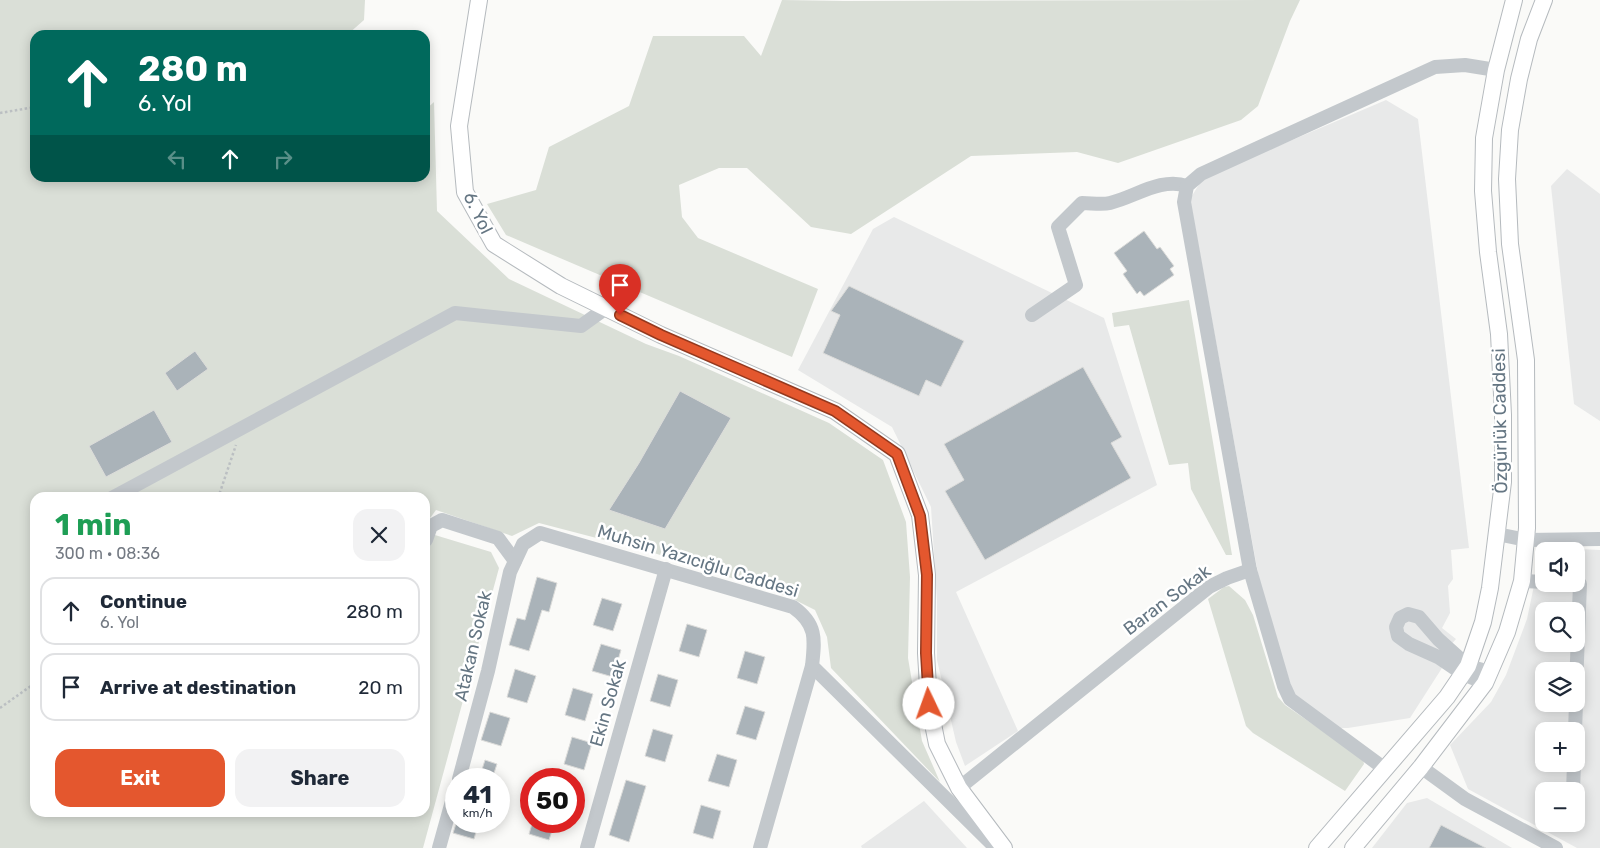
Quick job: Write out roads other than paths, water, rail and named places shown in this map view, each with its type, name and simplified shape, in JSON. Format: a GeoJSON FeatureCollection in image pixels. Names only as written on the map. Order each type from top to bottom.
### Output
{"type":"FeatureCollection","features":[{"type":"Feature","properties":{"kind":"main road","name":"6. Yol"},"geometry":{"type":"LineString","coordinates":[[479,0],[459,126],[465,192],[494,244],[560,286],[661,335],[835,411],[897,454],[920,516],[927,575],[926,653],[929,704],[938,744],[959,788],[1004,848]]}},
{"type":"Feature","properties":{"kind":"main road"},"geometry":{"type":"LineString","coordinates":[[475,22],[486,0]]}},
{"type":"Feature","properties":{"kind":"main road","name":"Özgürlük Caddesi"},"geometry":{"type":"LineString","coordinates":[[1317,848],[1447,697],[1466,670],[1483,622],[1503,482],[1503,415],[1499,334],[1488,252],[1483,191],[1484,138],[1496,70],[1514,0]]}},
{"type":"Feature","properties":{"kind":"main road","name":"Özgürlük Caddesi"},"geometry":{"type":"LineString","coordinates":[[1353,848],[1421,767],[1487,678],[1507,632],[1522,580],[1526,540],[1526,360],[1510,244],[1507,179],[1510,130],[1519,80],[1529,39],[1544,0]]}},
{"type":"Feature","properties":{"kind":"street"},"geometry":{"type":"LineString","coordinates":[[1385,769],[1290,699],[1284,686],[1250,570],[1184,202],[1187,186],[1201,174],[1435,67],[1465,65],[1496,70]]}},
{"type":"Feature","properties":{"kind":"street"},"geometry":{"type":"LineString","coordinates":[[1032,315],[1076,284],[1058,227],[1082,203],[1109,203],[1162,184],[1179,183],[1187,186]]}},
{"type":"Feature","properties":{"kind":"street"},"geometry":{"type":"LineString","coordinates":[[123,492],[455,313],[581,326],[606,308]]}},
{"type":"Feature","properties":{"kind":"street"},"geometry":{"type":"LineString","coordinates":[[430,529],[431,526],[442,520],[498,538],[515,561]]}},
{"type":"Feature","properties":{"kind":"street","name":"Atakan Sokak"},"geometry":{"type":"LineString","coordinates":[[461,768],[488,671],[510,572],[523,544],[540,533]]}},
{"type":"Feature","properties":{"kind":"street","name":"Muhsin Yazıcığlu Caddesi"},"geometry":{"type":"LineString","coordinates":[[540,533],[793,607],[803,614],[811,627],[814,646],[812,666],[760,848]]}},
{"type":"Feature","properties":{"kind":"street"},"geometry":{"type":"LineString","coordinates":[[1497,534],[1526,540],[1600,539]]}},
{"type":"Feature","properties":{"kind":"street","name":"Ekin Sokak"},"geometry":{"type":"LineString","coordinates":[[587,848],[666,569]]}},
{"type":"Feature","properties":{"kind":"street","name":"Baran Sokak"},"geometry":{"type":"LineString","coordinates":[[959,788],[1209,587],[1250,570]]}},
{"type":"Feature","properties":{"kind":"street"},"geometry":{"type":"LineString","coordinates":[[1522,580],[1535,581]]}},
{"type":"Feature","properties":{"kind":"street"},"geometry":{"type":"LineString","coordinates":[[1577,662],[1580,592]]}},
{"type":"Feature","properties":{"kind":"street"},"geometry":{"type":"LineString","coordinates":[[1466,670],[1419,618],[1408,614],[1400,618],[1396,627],[1398,636],[1409,644],[1466,670],[1487,678]]}},
{"type":"Feature","properties":{"kind":"street"},"geometry":{"type":"LineString","coordinates":[[812,666],[996,848]]}},
{"type":"Feature","properties":{"kind":"street"},"geometry":{"type":"LineString","coordinates":[[1421,767],[1466,799],[1556,848]]}},
{"type":"Feature","properties":{"kind":"street"},"geometry":{"type":"LineString","coordinates":[[439,848],[445,826]]}}]}
